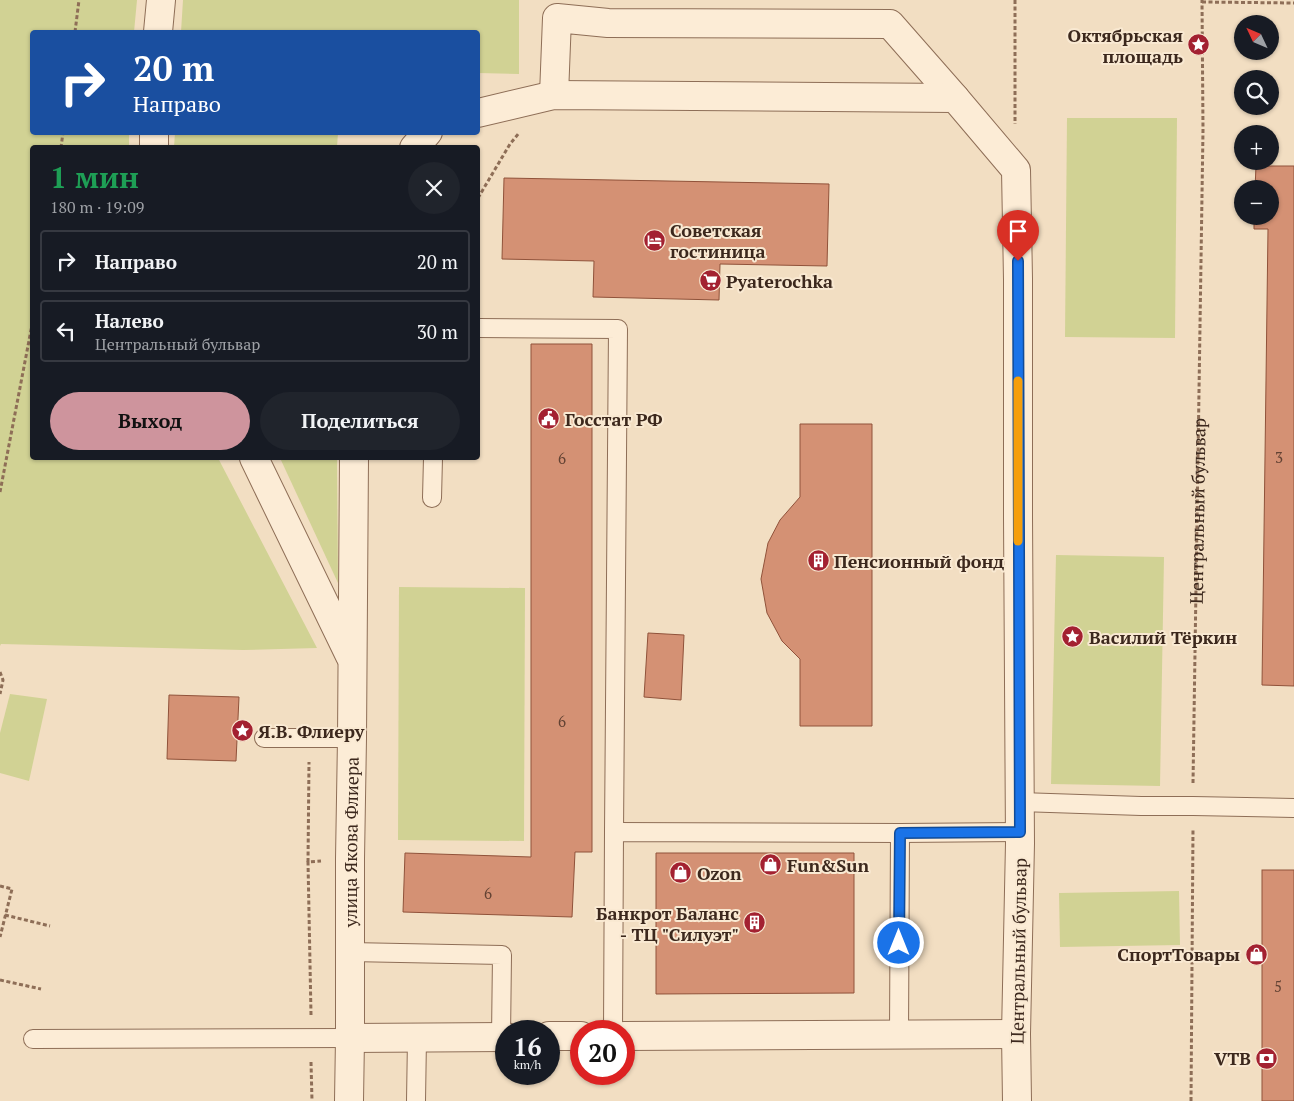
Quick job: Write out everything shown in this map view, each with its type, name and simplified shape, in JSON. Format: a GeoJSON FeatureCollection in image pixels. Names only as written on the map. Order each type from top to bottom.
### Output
{"type":"FeatureCollection","features":[{"type":"Feature","properties":{"kind":"street"},"geometry":{"type":"LineString","coordinates":[[158,30],[161,0]]}},
{"type":"Feature","properties":{"kind":"street"},"geometry":{"type":"LineString","coordinates":[[554,95],[557,18],[608,23],[890,24],[1016,170]]}},
{"type":"Feature","properties":{"kind":"street"},"geometry":{"type":"LineString","coordinates":[[480,113],[554,95],[955,98]]}},
{"type":"Feature","properties":{"kind":"street"},"geometry":{"type":"LineString","coordinates":[[417,145],[425,135]]}},
{"type":"Feature","properties":{"kind":"street","name":"Центральный бульвар"},"geometry":{"type":"LineString","coordinates":[[1016,170],[1020,802],[1016,1034],[1017,1101]]}},
{"type":"Feature","properties":{"kind":"street","name":"улица Якова Флиера"},"geometry":{"type":"LineString","coordinates":[[255,460],[353,662],[349,1101]]}},
{"type":"Feature","properties":{"kind":"street"},"geometry":{"type":"LineString","coordinates":[[353,662],[354,460]]}},
{"type":"Feature","properties":{"kind":"street"},"geometry":{"type":"LineString","coordinates":[[635,1036],[1016,1034]]}},
{"type":"Feature","properties":{"kind":"street"},"geometry":{"type":"LineString","coordinates":[[350,1038],[495,1037]]}},
{"type":"Feature","properties":{"kind":"lane"},"geometry":{"type":"LineString","coordinates":[[480,328],[618,329],[613,1020]]}},
{"type":"Feature","properties":{"kind":"lane"},"geometry":{"type":"LineString","coordinates":[[432,498],[433,460]]}},
{"type":"Feature","properties":{"kind":"lane"},"geometry":{"type":"LineString","coordinates":[[264,738],[352,738]]}},
{"type":"Feature","properties":{"kind":"lane"},"geometry":{"type":"LineString","coordinates":[[1020,802],[1294,808]]}},
{"type":"Feature","properties":{"kind":"lane"},"geometry":{"type":"LineString","coordinates":[[614,832],[1020,832]]}},
{"type":"Feature","properties":{"kind":"lane"},"geometry":{"type":"LineString","coordinates":[[899,1035],[900,833]]}},
{"type":"Feature","properties":{"kind":"lane"},"geometry":{"type":"LineString","coordinates":[[350,952],[502,955],[504,1020]]}},
{"type":"Feature","properties":{"kind":"lane"},"geometry":{"type":"LineString","coordinates":[[33,1039],[350,1038]]}},
{"type":"Feature","properties":{"kind":"lane"},"geometry":{"type":"LineString","coordinates":[[416,1101],[417,1038]]}},
{"type":"Feature","properties":{"kind":"path"},"geometry":{"type":"LineString","coordinates":[[75,30],[78,0]]}},
{"type":"Feature","properties":{"kind":"path"},"geometry":{"type":"LineString","coordinates":[[1015,0],[1016,170]]}},
{"type":"Feature","properties":{"kind":"path"},"geometry":{"type":"LineString","coordinates":[[1202,1],[1294,3]]}},
{"type":"Feature","properties":{"kind":"path","name":"Центральный бульвар"},"geometry":{"type":"LineString","coordinates":[[1191,1101],[1193,806],[1203,130],[1202,1]]}},
{"type":"Feature","properties":{"kind":"path"},"geometry":{"type":"LineString","coordinates":[[0,492],[30,335]]}},
{"type":"Feature","properties":{"kind":"path"},"geometry":{"type":"LineString","coordinates":[[0,672],[3,680],[0,694]]}},
{"type":"Feature","properties":{"kind":"path"},"geometry":{"type":"LineString","coordinates":[[309,762],[308,862],[312,1101]]}},
{"type":"Feature","properties":{"kind":"path"},"geometry":{"type":"LineString","coordinates":[[308,862],[350,859]]}},
{"type":"Feature","properties":{"kind":"path"},"geometry":{"type":"LineString","coordinates":[[0,886],[12,889],[0,937]]}},
{"type":"Feature","properties":{"kind":"path"},"geometry":{"type":"LineString","coordinates":[[5,915],[50,926]]}},
{"type":"Feature","properties":{"kind":"path"},"geometry":{"type":"LineString","coordinates":[[0,980],[41,989]]}},
{"type":"Feature","properties":{"kind":"green space"},"geometry":{"type":"Polygon","coordinates":[[[0,0],[137,0],[134,30],[30,30],[30,135],[129,135],[129,145],[30,145],[30,460],[219,460],[317,648],[243,650],[1,644],[0,646],[0,0]]]}},
{"type":"Feature","properties":{"kind":"green space"},"geometry":{"type":"Polygon","coordinates":[[[183,0],[519,0],[519,74],[480,73],[480,30],[181,30],[183,0]]]}},
{"type":"Feature","properties":{"kind":"green space"},"geometry":{"type":"Polygon","coordinates":[[[1067,118],[1177,118],[1175,338],[1065,337],[1067,118]]]}},
{"type":"Feature","properties":{"kind":"green space"},"geometry":{"type":"Polygon","coordinates":[[[175,135],[338,135],[337,145],[174,145],[175,135]]]}},
{"type":"Feature","properties":{"kind":"green space"},"geometry":{"type":"Polygon","coordinates":[[[281,460],[337,460],[338,583],[281,460]]]}},
{"type":"Feature","properties":{"kind":"green space"},"geometry":{"type":"Polygon","coordinates":[[[1056,555],[1164,557],[1160,786],[1051,784],[1056,555]]]}},
{"type":"Feature","properties":{"kind":"green space"},"geometry":{"type":"Polygon","coordinates":[[[399,587],[525,588],[524,841],[398,840],[399,587]]]}},
{"type":"Feature","properties":{"kind":"green space"},"geometry":{"type":"Polygon","coordinates":[[[10,694],[47,699],[29,781],[0,773],[0,733],[10,694]]]}},
{"type":"Feature","properties":{"kind":"green space"},"geometry":{"type":"Polygon","coordinates":[[[1179,891],[1180,945],[1060,947],[1059,893],[1179,891]]]}},
{"type":"Feature","properties":{"kind":"building"},"geometry":{"type":"Polygon","coordinates":[[[1279,166],[1294,166],[1294,686],[1262,685],[1268,229],[1254,229],[1254,225],[1279,225],[1279,180],[1255,180],[1256,170],[1279,170],[1279,166]]]}},
{"type":"Feature","properties":{"kind":"building"},"geometry":{"type":"Polygon","coordinates":[[[504,178],[829,184],[827,266],[720,264],[719,300],[593,297],[594,261],[502,259],[504,178]]]}},
{"type":"Feature","properties":{"kind":"building"},"geometry":{"type":"Polygon","coordinates":[[[531,344],[592,344],[592,852],[575,852],[572,917],[403,912],[405,853],[531,857],[531,344]]]}},
{"type":"Feature","properties":{"kind":"building","name":"Пенсионный фонд"},"geometry":{"type":"Polygon","coordinates":[[[800,424],[872,424],[872,726],[800,726],[800,659],[782,641],[767,613],[761,579],[768,543],[780,520],[800,497],[800,424]]]}},
{"type":"Feature","properties":{"kind":"building"},"geometry":{"type":"Polygon","coordinates":[[[648,633],[684,635],[681,700],[644,697],[648,633]]]}},
{"type":"Feature","properties":{"kind":"building"},"geometry":{"type":"Polygon","coordinates":[[[169,695],[239,697],[236,761],[167,759],[169,695]]]}},
{"type":"Feature","properties":{"kind":"building","name":"Банкрот Баланс - ТЦ \"Силуэт\""},"geometry":{"type":"Polygon","coordinates":[[[656,853],[854,853],[854,993],[656,994],[656,853]]]}},
{"type":"Feature","properties":{"kind":"building"},"geometry":{"type":"Polygon","coordinates":[[[1262,870],[1294,870],[1294,1101],[1262,1101],[1262,870]]]}},
{"type":"Feature","properties":{"kind":"slow traffic"},"geometry":{"type":"LineString","coordinates":[[1018,381],[1018,541]]}},
{"type":"Feature","properties":{"kind":"place","name":"Октябрьская площадь"},"geometry":{"type":"Point","coordinates":[1199,45]}},
{"type":"Feature","properties":{"kind":"place","name":"Советская гостиница"},"geometry":{"type":"Point","coordinates":[654,240]}},
{"type":"Feature","properties":{"kind":"place","name":"Pyaterochka"},"geometry":{"type":"Point","coordinates":[710,281]}},
{"type":"Feature","properties":{"kind":"place","name":"Госстат РФ"},"geometry":{"type":"Point","coordinates":[549,419]}},
{"type":"Feature","properties":{"kind":"place","name":"Пенсионный фонд"},"geometry":{"type":"Point","coordinates":[818,561]}},
{"type":"Feature","properties":{"kind":"place","name":"Василий Тёркин"},"geometry":{"type":"Point","coordinates":[1073,637]}},
{"type":"Feature","properties":{"kind":"place","name":"Я.В. Флиеру"},"geometry":{"type":"Point","coordinates":[242,731]}},
{"type":"Feature","properties":{"kind":"place","name":"Fun&Sun"},"geometry":{"type":"Point","coordinates":[771,865]}},
{"type":"Feature","properties":{"kind":"place","name":"Ozon"},"geometry":{"type":"Point","coordinates":[681,873]}},
{"type":"Feature","properties":{"kind":"place","name":"Банкрот Баланс - ТЦ \"Силуэт\""},"geometry":{"type":"Point","coordinates":[755,923]}},
{"type":"Feature","properties":{"kind":"place","name":"СпортТовары"},"geometry":{"type":"Point","coordinates":[1256,954]}},
{"type":"Feature","properties":{"kind":"place","name":"VTB"},"geometry":{"type":"Point","coordinates":[1267,1058]}},
{"type":"Feature","properties":{"kind":"route"},"geometry":{"type":"LineString","coordinates":[[899,943],[900,833],[1020,832],[1018,261]]}}]}
